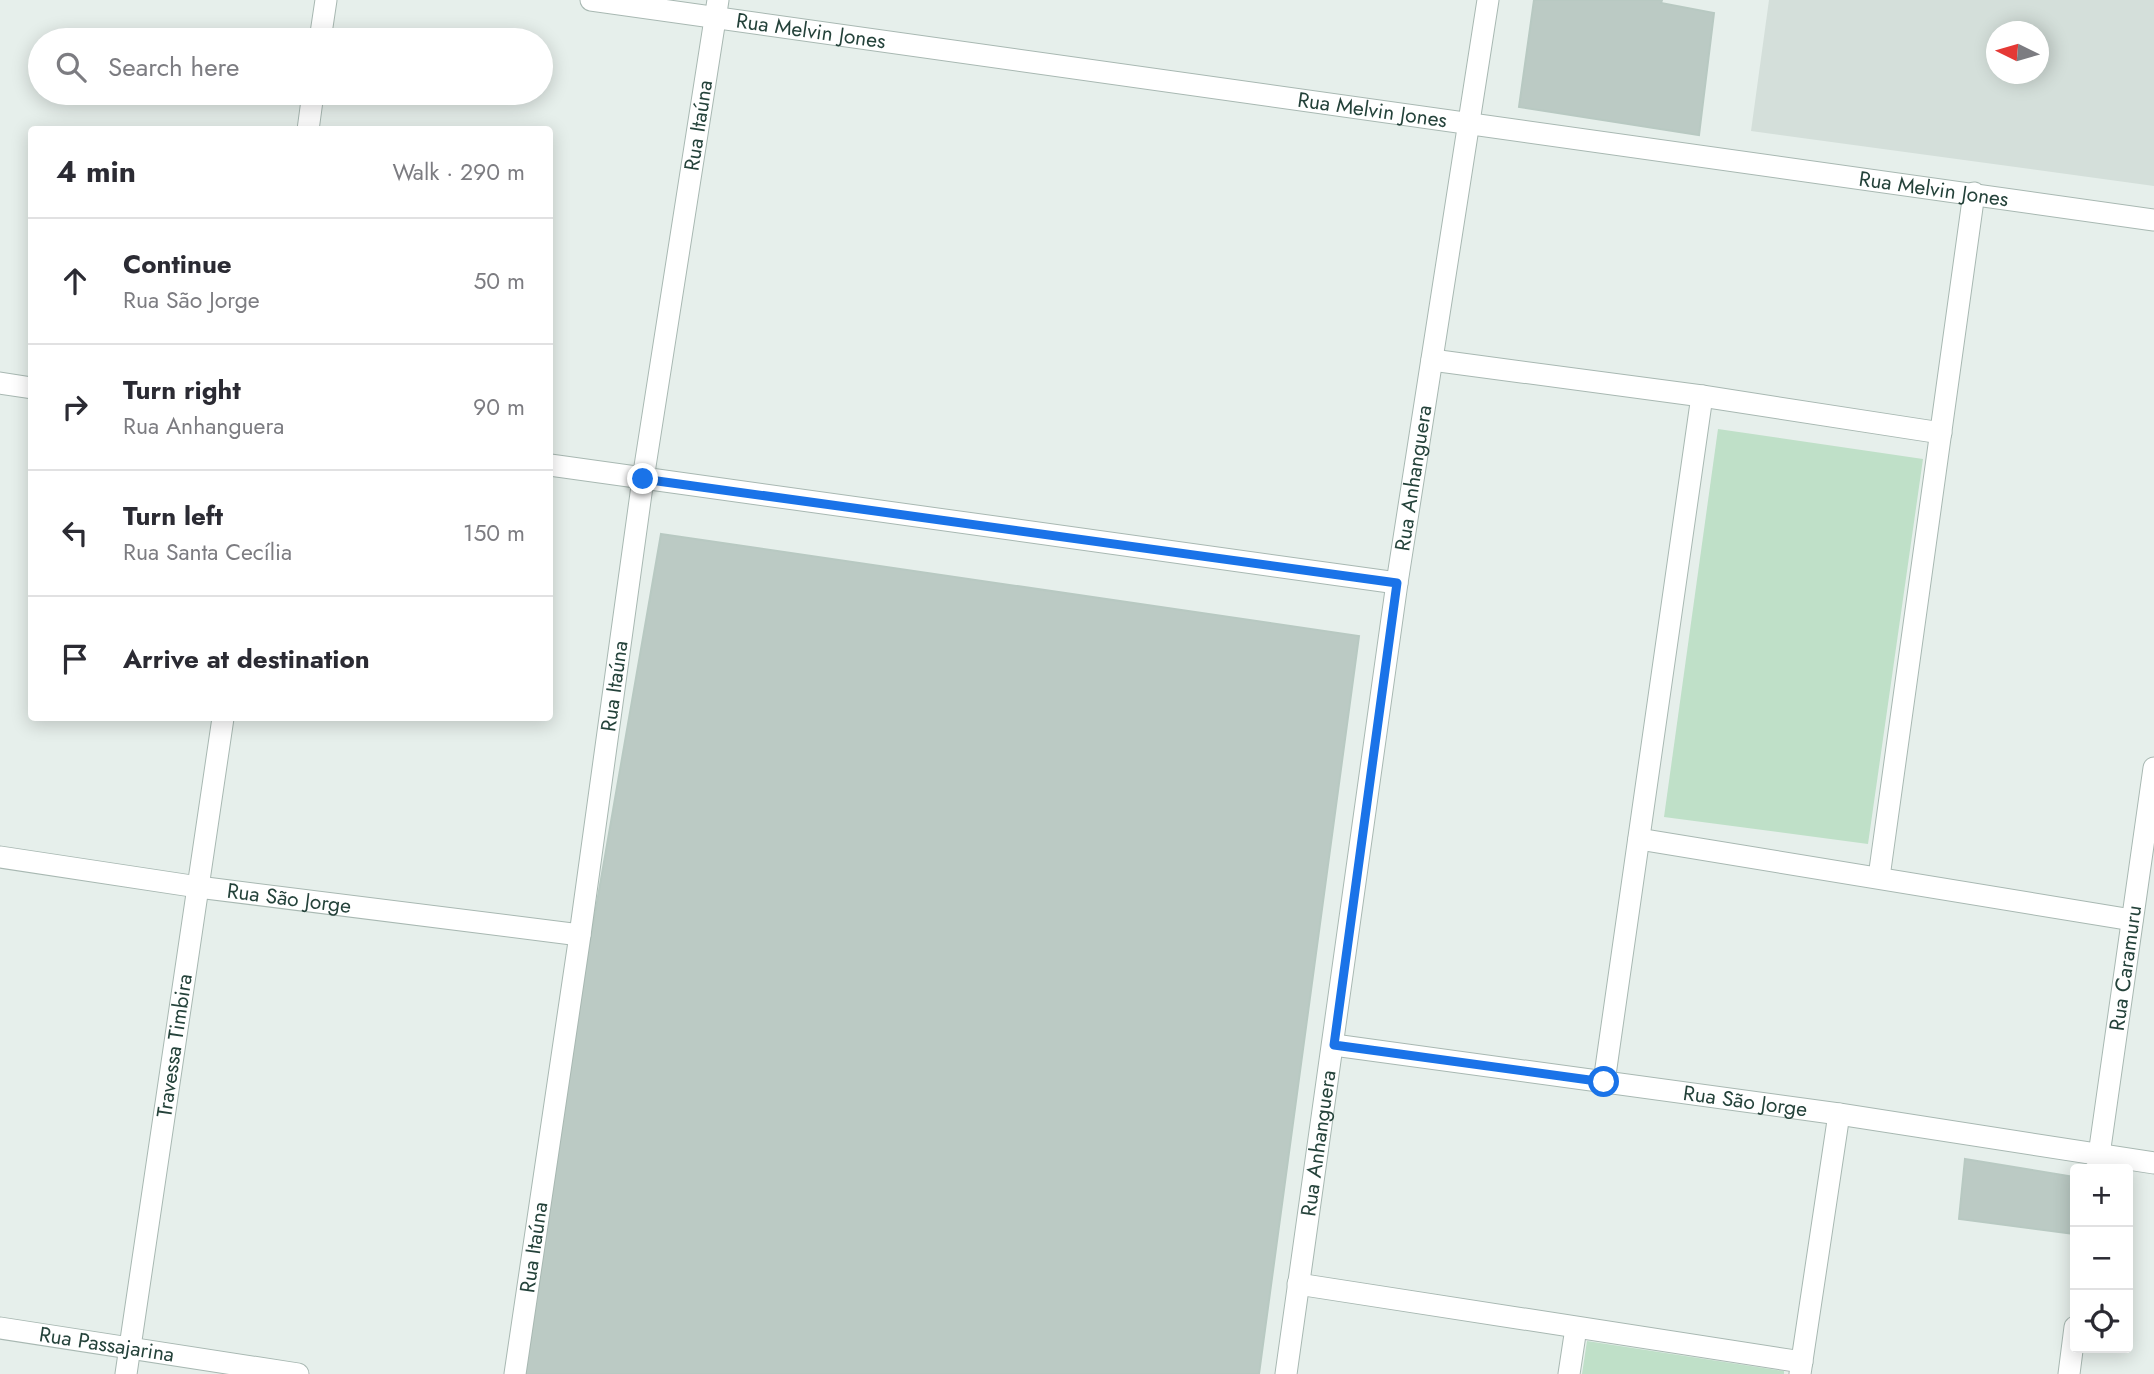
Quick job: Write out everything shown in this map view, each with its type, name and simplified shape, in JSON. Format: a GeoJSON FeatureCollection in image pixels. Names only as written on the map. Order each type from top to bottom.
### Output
{"type":"FeatureCollection","features":[{"type":"Feature","properties":{"kind":"street"},"geometry":{"type":"LineString","coordinates":[[322,28],[326,0]]}},
{"type":"Feature","properties":{"kind":"street","name":"Rua Melvin Jones"},"geometry":{"type":"LineString","coordinates":[[591,0],[717,9],[1469,123],[2154,220]]}},
{"type":"Feature","properties":{"kind":"street","name":"Rua Anhanguera"},"geometry":{"type":"LineString","coordinates":[[1286,1374],[1397,583],[1488,0]]}},
{"type":"Feature","properties":{"kind":"street","name":"Rua Itaúna"},"geometry":{"type":"LineString","coordinates":[[515,1374],[580,935],[643,479],[717,9]]}},
{"type":"Feature","properties":{"kind":"street"},"geometry":{"type":"LineString","coordinates":[[309,126],[311,105]]}},
{"type":"Feature","properties":{"kind":"street"},"geometry":{"type":"LineString","coordinates":[[1879,877],[1974,193]]}},
{"type":"Feature","properties":{"kind":"street"},"geometry":{"type":"LineString","coordinates":[[1432,360],[1702,396],[1941,433]]}},
{"type":"Feature","properties":{"kind":"street"},"geometry":{"type":"LineString","coordinates":[[0,383],[28,387]]}},
{"type":"Feature","properties":{"kind":"street"},"geometry":{"type":"LineString","coordinates":[[1604,1082],[1702,396]]}},
{"type":"Feature","properties":{"kind":"street"},"geometry":{"type":"LineString","coordinates":[[553,465],[1397,583]]}},
{"type":"Feature","properties":{"kind":"street","name":"Travessa Timbira"},"geometry":{"type":"LineString","coordinates":[[126,1374],[223,721]]}},
{"type":"Feature","properties":{"kind":"street","name":"Rua Caramuru"},"geometry":{"type":"LineString","coordinates":[[2099,1162],[2154,768]]}},
{"type":"Feature","properties":{"kind":"street"},"geometry":{"type":"LineString","coordinates":[[1639,839],[2132,920]]}},
{"type":"Feature","properties":{"kind":"street","name":"Rua São Jorge"},"geometry":{"type":"LineString","coordinates":[[0,857],[198,887],[580,935]]}},
{"type":"Feature","properties":{"kind":"street","name":"Rua São Jorge"},"geometry":{"type":"LineString","coordinates":[[1334,1045],[1839,1114],[2099,1162],[2154,1163]]}},
{"type":"Feature","properties":{"kind":"street"},"geometry":{"type":"LineString","coordinates":[[1298,1284],[1576,1328],[1801,1368],[1839,1114]]}},
{"type":"Feature","properties":{"kind":"street","name":"Rua Passajarina"},"geometry":{"type":"LineString","coordinates":[[0,1328],[298,1374]]}},
{"type":"Feature","properties":{"kind":"street"},"geometry":{"type":"LineString","coordinates":[[1569,1374],[1576,1328]]}},
{"type":"Feature","properties":{"kind":"street"},"geometry":{"type":"LineString","coordinates":[[2069,1374],[2072,1353]]}},
{"type":"Feature","properties":{"kind":"shaded area"},"geometry":{"type":"Polygon","coordinates":[[[1769,0],[2154,0],[2154,186],[1751,131],[1769,0]]]}},
{"type":"Feature","properties":{"kind":"green space"},"geometry":{"type":"Polygon","coordinates":[[[1718,429],[1923,459],[1868,844],[1664,817],[1718,429]]]}},
{"type":"Feature","properties":{"kind":"green space"},"geometry":{"type":"Polygon","coordinates":[[[1587,1341],[1784,1371],[1784,1374],[1582,1374],[1587,1341]]]}},
{"type":"Feature","properties":{"kind":"building"},"geometry":{"type":"Polygon","coordinates":[[[1534,0],[1662,0],[1661,3],[1714,13],[1699,135],[1519,107],[1534,0]]]}},
{"type":"Feature","properties":{"kind":"building"},"geometry":{"type":"Polygon","coordinates":[[[661,534],[1359,636],[1259,1374],[515,1374],[661,534]]]}},
{"type":"Feature","properties":{"kind":"building"},"geometry":{"type":"Polygon","coordinates":[[[1965,1159],[2070,1176],[2070,1233],[1959,1219],[1965,1159]]]}},
{"type":"Feature","properties":{"kind":"route"},"geometry":{"type":"LineString","coordinates":[[643,479],[1397,583],[1334,1045],[1604,1082]]}}]}
